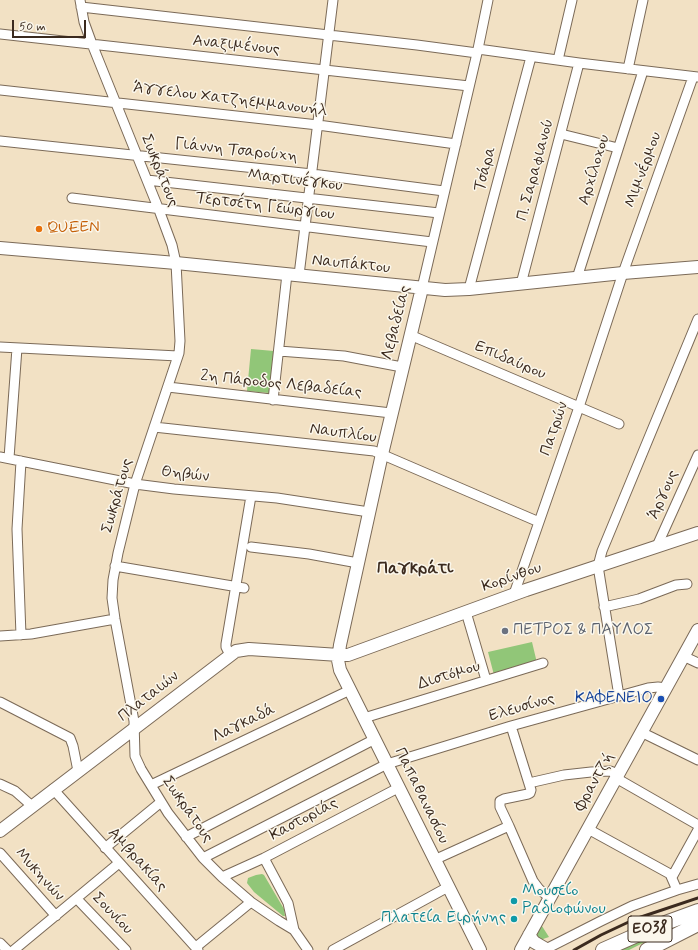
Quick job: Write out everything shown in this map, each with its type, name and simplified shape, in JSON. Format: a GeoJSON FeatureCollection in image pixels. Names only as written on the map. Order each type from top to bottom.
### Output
{"type":"FeatureCollection","features":[{"type":"Feature","properties":{"kind":"main road","name":"Ναυπάκτου"},"geometry":{"type":"LineString","coordinates":[[0,248],[176,263],[445,290],[469,289],[623,273],[698,268]]}},
{"type":"Feature","properties":{"kind":"main road","name":"Λεβαδείας"},"geometry":{"type":"LineString","coordinates":[[338,655],[391,413],[422,288]]}},
{"type":"Feature","properties":{"kind":"main road","name":"Κορίνθου"},"geometry":{"type":"LineString","coordinates":[[338,655],[353,653],[514,594],[698,533]]}},
{"type":"Feature","properties":{"kind":"main road","name":"Φραντζή"},"geometry":{"type":"LineString","coordinates":[[521,950],[698,630]]}},
{"type":"Feature","properties":{"kind":"main road","name":"Πλαταιών"},"geometry":{"type":"LineString","coordinates":[[0,831],[230,655],[239,650],[249,649],[338,655]]}},
{"type":"Feature","properties":{"kind":"main road","name":"Παπαθανασίου"},"geometry":{"type":"LineString","coordinates":[[338,655],[340,668],[350,690],[480,950]]}},
{"type":"Feature","properties":{"kind":"main road","name":"ΕΟ38"},"geometry":{"type":"LineString","coordinates":[[603,950],[657,926],[698,911]]}},
{"type":"Feature","properties":{"kind":"main road","name":"ΕΟ38"},"geometry":{"type":"LineString","coordinates":[[647,950],[698,924]]}},
{"type":"Feature","properties":{"kind":"main road"},"geometry":{"type":"LineString","coordinates":[[529,935],[534,942],[545,949]]}},
{"type":"Feature","properties":{"kind":"street"},"geometry":{"type":"LineString","coordinates":[[273,400],[279,351],[293,275],[305,226],[333,0]]}},
{"type":"Feature","properties":{"kind":"street","name":"Λεβαδείας"},"geometry":{"type":"LineString","coordinates":[[422,288],[470,86],[488,0]]}},
{"type":"Feature","properties":{"kind":"street"},"geometry":{"type":"LineString","coordinates":[[558,60],[572,0]]}},
{"type":"Feature","properties":{"kind":"street"},"geometry":{"type":"LineString","coordinates":[[628,69],[643,0]]}},
{"type":"Feature","properties":{"kind":"street"},"geometry":{"type":"LineString","coordinates":[[80,4],[329,36],[478,51],[696,77]]}},
{"type":"Feature","properties":{"kind":"street","name":"Σωκράτους"},"geometry":{"type":"LineString","coordinates":[[80,4],[84,22],[92,44],[159,210],[172,245],[176,263],[180,341],[178,356],[135,484],[115,566],[112,591],[115,619],[134,729],[135,756],[161,802],[203,858],[251,902],[294,930],[305,949]]}},
{"type":"Feature","properties":{"kind":"street","name":"Αναξιμένους"},"geometry":{"type":"LineString","coordinates":[[0,34],[470,86]]}},
{"type":"Feature","properties":{"kind":"street","name":"Τσάρα"},"geometry":{"type":"LineString","coordinates":[[469,289],[531,57]]}},
{"type":"Feature","properties":{"kind":"street","name":"Π. Σαραφιανού"},"geometry":{"type":"LineString","coordinates":[[521,284],[579,63]]}},
{"type":"Feature","properties":{"kind":"street","name":"Αρχίλοχου"},"geometry":{"type":"LineString","coordinates":[[577,278],[643,71]]}},
{"type":"Feature","properties":{"kind":"street","name":"Μιμνέρμου"},"geometry":{"type":"LineString","coordinates":[[623,273],[696,77]]}},
{"type":"Feature","properties":{"kind":"street","name":"Άγγελου Χατζηεμμανουήλ"},"geometry":{"type":"LineString","coordinates":[[0,90],[318,125],[456,144]]}},
{"type":"Feature","properties":{"kind":"street"},"geometry":{"type":"LineString","coordinates":[[561,134],[618,148]]}},
{"type":"Feature","properties":{"kind":"street","name":"Γιάννη Τσαρούχη"},"geometry":{"type":"LineString","coordinates":[[0,141],[312,174],[444,191]]}},
{"type":"Feature","properties":{"kind":"street","name":"Μαρτινέγκου"},"geometry":{"type":"LineString","coordinates":[[147,180],[439,213]]}},
{"type":"Feature","properties":{"kind":"street","name":"Τερτσέτη Γεώργιου"},"geometry":{"type":"LineString","coordinates":[[72,198],[159,210],[432,242]]}},
{"type":"Feature","properties":{"kind":"street","name":"Πατρών"},"geometry":{"type":"LineString","coordinates":[[514,594],[579,407],[623,273]]}},
{"type":"Feature","properties":{"kind":"street"},"geometry":{"type":"LineString","coordinates":[[618,696],[598,566],[602,551],[698,319]]}},
{"type":"Feature","properties":{"kind":"street","name":"Επιδαύρου"},"geometry":{"type":"LineString","coordinates":[[410,335],[619,424]]}},
{"type":"Feature","properties":{"kind":"street"},"geometry":{"type":"LineString","coordinates":[[0,347],[178,356]]}},
{"type":"Feature","properties":{"kind":"street"},"geometry":{"type":"LineString","coordinates":[[4,458],[16,348]]}},
{"type":"Feature","properties":{"kind":"street"},"geometry":{"type":"LineString","coordinates":[[279,351],[344,356],[402,367]]}},
{"type":"Feature","properties":{"kind":"street","name":"2η Πάροδος Λεβαδείας"},"geometry":{"type":"LineString","coordinates":[[168,388],[391,413]]}},
{"type":"Feature","properties":{"kind":"street","name":"Ναυπλίου"},"geometry":{"type":"LineString","coordinates":[[154,427],[241,438],[368,450],[382,454],[539,522]]}},
{"type":"Feature","properties":{"kind":"street","name":"Άργους"},"geometry":{"type":"LineString","coordinates":[[657,546],[698,455]]}},
{"type":"Feature","properties":{"kind":"street","name":"Θηβών"},"geometry":{"type":"LineString","coordinates":[[4,458],[135,484],[174,490],[251,496],[369,512]]}},
{"type":"Feature","properties":{"kind":"street"},"geometry":{"type":"LineString","coordinates":[[21,461],[17,529],[21,634]]}},
{"type":"Feature","properties":{"kind":"street"},"geometry":{"type":"LineString","coordinates":[[230,655],[226,644],[240,588],[251,496]]}},
{"type":"Feature","properties":{"kind":"street"},"geometry":{"type":"LineString","coordinates":[[251,547],[309,554],[358,563]]}},
{"type":"Feature","properties":{"kind":"street"},"geometry":{"type":"LineString","coordinates":[[115,566],[240,588]]}},
{"type":"Feature","properties":{"kind":"street"},"geometry":{"type":"LineString","coordinates":[[604,607],[639,599],[676,585],[687,584]]}},
{"type":"Feature","properties":{"kind":"street"},"geometry":{"type":"LineString","coordinates":[[466,612],[486,680]]}},
{"type":"Feature","properties":{"kind":"street"},"geometry":{"type":"LineString","coordinates":[[0,636],[48,631],[115,619]]}},
{"type":"Feature","properties":{"kind":"street"},"geometry":{"type":"LineString","coordinates":[[683,656],[698,663]]}},
{"type":"Feature","properties":{"kind":"street","name":"Διστόμου"},"geometry":{"type":"LineString","coordinates":[[364,718],[543,663]]}},
{"type":"Feature","properties":{"kind":"street","name":"Ελευσίνος"},"geometry":{"type":"LineString","coordinates":[[203,858],[387,764],[511,726],[618,696],[658,686],[666,688]]}},
{"type":"Feature","properties":{"kind":"street","name":"Λαγκαδά"},"geometry":{"type":"LineString","coordinates":[[151,785],[350,690]]}},
{"type":"Feature","properties":{"kind":"street"},"geometry":{"type":"LineString","coordinates":[[0,702],[70,738],[78,771]]}},
{"type":"Feature","properties":{"kind":"street"},"geometry":{"type":"LineString","coordinates":[[511,726],[531,790],[530,794],[500,801],[500,807],[533,881],[539,889],[550,898]]}},
{"type":"Feature","properties":{"kind":"street"},"geometry":{"type":"LineString","coordinates":[[641,732],[698,760]]}},
{"type":"Feature","properties":{"kind":"street"},"geometry":{"type":"LineString","coordinates":[[186,837],[375,739]]}},
{"type":"Feature","properties":{"kind":"street"},"geometry":{"type":"LineString","coordinates":[[529,783],[564,776],[606,771],[617,776],[698,825]]}},
{"type":"Feature","properties":{"kind":"street"},"geometry":{"type":"LineString","coordinates":[[0,784],[15,791],[32,806]]}},
{"type":"Feature","properties":{"kind":"street","name":"Καστοριάς"},"geometry":{"type":"LineString","coordinates":[[222,877],[264,858],[398,788]]}},
{"type":"Feature","properties":{"kind":"street","name":"Αμβρακίας"},"geometry":{"type":"LineString","coordinates":[[53,790],[197,948]]}},
{"type":"Feature","properties":{"kind":"street"},"geometry":{"type":"LineString","coordinates":[[105,848],[161,802]]}},
{"type":"Feature","properties":{"kind":"street"},"geometry":{"type":"LineString","coordinates":[[434,860],[509,826]]}},
{"type":"Feature","properties":{"kind":"street"},"geometry":{"type":"LineString","coordinates":[[588,829],[670,874],[677,890]]}},
{"type":"Feature","properties":{"kind":"street"},"geometry":{"type":"LineString","coordinates":[[672,877],[698,830]]}},
{"type":"Feature","properties":{"kind":"street","name":"Μυκηνών"},"geometry":{"type":"LineString","coordinates":[[0,853],[56,916]]}},
{"type":"Feature","properties":{"kind":"street"},"geometry":{"type":"LineString","coordinates":[[264,858],[288,903],[294,930]]}},
{"type":"Feature","properties":{"kind":"street","name":"Μυκηνών"},"geometry":{"type":"LineString","coordinates":[[14,950],[119,864]]}},
{"type":"Feature","properties":{"kind":"street"},"geometry":{"type":"LineString","coordinates":[[545,949],[639,903],[698,884]]}},
{"type":"Feature","properties":{"kind":"street"},"geometry":{"type":"LineString","coordinates":[[333,950],[448,887]]}},
{"type":"Feature","properties":{"kind":"street","name":"Σουνίου"},"geometry":{"type":"LineString","coordinates":[[77,899],[126,950]]}},
{"type":"Feature","properties":{"kind":"street"},"geometry":{"type":"LineString","coordinates":[[197,948],[251,902]]}},
{"type":"Feature","properties":{"kind":"street"},"geometry":{"type":"LineString","coordinates":[[0,943],[7,950]]}},
{"type":"Feature","properties":{"kind":"green space"},"geometry":{"type":"Polygon","coordinates":[[[251,349],[274,351],[269,393],[247,391],[251,349]]]}},
{"type":"Feature","properties":{"kind":"green space"},"geometry":{"type":"Polygon","coordinates":[[[532,642],[537,663],[494,675],[488,652],[532,642]]]}},
{"type":"Feature","properties":{"kind":"green space"},"geometry":{"type":"Polygon","coordinates":[[[262,874],[284,909],[285,916],[283,916],[254,892],[247,883],[248,878],[262,874]]]}},
{"type":"Feature","properties":{"kind":"green space"},"geometry":{"type":"Polygon","coordinates":[[[540,923],[549,937],[540,940],[534,935],[540,923]]]}},
{"type":"Feature","properties":{"kind":"green space"},"geometry":{"type":"Polygon","coordinates":[[[653,935],[653,938],[629,950],[614,950],[653,935]]]}},
{"type":"Feature","properties":{"kind":"railway"},"geometry":{"type":"LineString","coordinates":[[574,950],[635,919],[698,898]]}},
{"type":"Feature","properties":{"kind":"place","name":"QUEEN"},"geometry":{"type":"Point","coordinates":[39,229]}},
{"type":"Feature","properties":{"kind":"place","name":"ΠΕΤΡΟΣ & ΠΑΥΛΟΣ"},"geometry":{"type":"Point","coordinates":[505,631]}},
{"type":"Feature","properties":{"kind":"place","name":"ΚΑΦΕΝΕΙΟ"},"geometry":{"type":"Point","coordinates":[661,699]}},
{"type":"Feature","properties":{"kind":"place","name":"Μουσείο Ραδιοφώνου"},"geometry":{"type":"Point","coordinates":[514,901]}},
{"type":"Feature","properties":{"kind":"place","name":"Πλατεία Ειρήνης"},"geometry":{"type":"Point","coordinates":[514,919]}},
{"type":"Feature","properties":{"kind":"district","name":"Παγκράτι"},"geometry":{"type":"Point","coordinates":[415,569]}}]}
